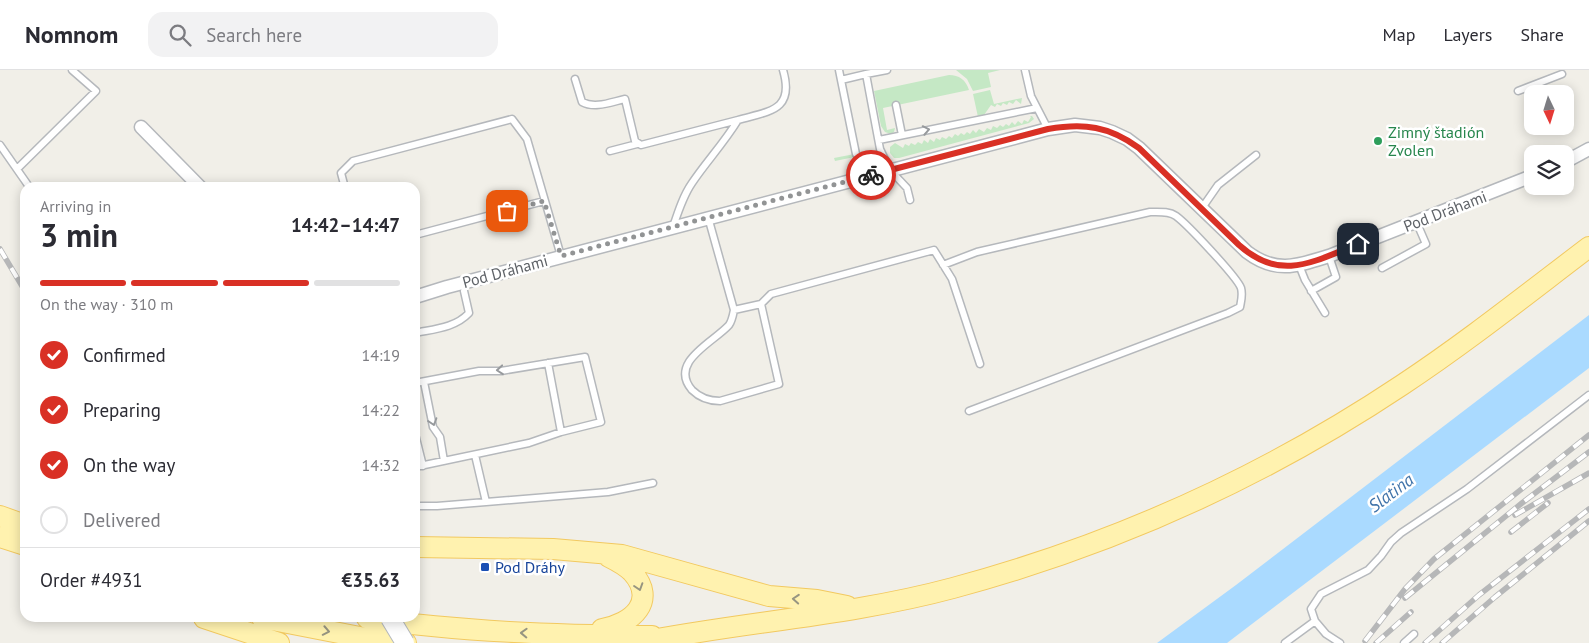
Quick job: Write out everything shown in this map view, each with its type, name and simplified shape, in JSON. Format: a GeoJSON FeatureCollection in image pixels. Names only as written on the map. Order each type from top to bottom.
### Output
{"type":"FeatureCollection","features":[{"type":"Feature","properties":{"kind":"main road"},"geometry":{"type":"LineString","coordinates":[[636,643],[671,636],[862,608],[952,589],[1061,556],[1150,522],[1238,481],[1314,440],[1404,384],[1589,247]]}},
{"type":"Feature","properties":{"kind":"main road"},"geometry":{"type":"LineString","coordinates":[[0,516],[20,523]]}},
{"type":"Feature","properties":{"kind":"main road"},"geometry":{"type":"LineString","coordinates":[[0,537],[20,543]]}},
{"type":"Feature","properties":{"kind":"main road"},"geometry":{"type":"LineString","coordinates":[[420,547],[553,549],[622,555],[769,596],[817,600],[862,608]]}},
{"type":"Feature","properties":{"kind":"main road"},"geometry":{"type":"LineString","coordinates":[[573,634],[619,626],[634,615],[642,601],[642,593],[636,578],[624,565],[605,555]]}},
{"type":"Feature","properties":{"kind":"main road"},"geometry":{"type":"LineString","coordinates":[[216,622],[279,643]]}},
{"type":"Feature","properties":{"kind":"main road"},"geometry":{"type":"LineString","coordinates":[[282,622],[405,643]]}},
{"type":"Feature","properties":{"kind":"main road"},"geometry":{"type":"LineString","coordinates":[[404,622],[470,629],[671,636]]}},
{"type":"Feature","properties":{"kind":"street","name":"Pod Dráhami"},"geometry":{"type":"LineString","coordinates":[[420,296],[708,217],[1048,129],[1075,125],[1088,126],[1120,135],[1139,148],[1239,245],[1256,258],[1281,267],[1299,265],[1329,256],[1524,179]]}},
{"type":"Feature","properties":{"kind":"street"},"geometry":{"type":"LineString","coordinates":[[141,127],[195,182]]}},
{"type":"Feature","properties":{"kind":"street"},"geometry":{"type":"LineString","coordinates":[[1574,157],[1589,149]]}},
{"type":"Feature","properties":{"kind":"street"},"geometry":{"type":"LineString","coordinates":[[392,622],[405,643]]}},
{"type":"Feature","properties":{"kind":"lane"},"geometry":{"type":"LineString","coordinates":[[17,169],[96,91],[72,70]]}},
{"type":"Feature","properties":{"kind":"lane"},"geometry":{"type":"LineString","coordinates":[[610,151],[637,144],[646,144],[738,120],[781,106],[787,88],[783,70]]}},
{"type":"Feature","properties":{"kind":"lane"},"geometry":{"type":"LineString","coordinates":[[839,70],[856,154]]}},
{"type":"Feature","properties":{"kind":"lane"},"geometry":{"type":"LineString","coordinates":[[841,80],[887,70]]}},
{"type":"Feature","properties":{"kind":"lane"},"geometry":{"type":"LineString","coordinates":[[1025,70],[1030,95],[1048,129]]}},
{"type":"Feature","properties":{"kind":"lane"},"geometry":{"type":"LineString","coordinates":[[866,74],[880,149],[890,170],[907,188],[910,200]]}},
{"type":"Feature","properties":{"kind":"lane"},"geometry":{"type":"LineString","coordinates":[[1518,91],[1562,74]]}},
{"type":"Feature","properties":{"kind":"lane"},"geometry":{"type":"LineString","coordinates":[[575,79],[582,102],[586,104],[594,106],[625,99],[637,144]]}},
{"type":"Feature","properties":{"kind":"lane"},"geometry":{"type":"LineString","coordinates":[[896,105],[902,135]]}},
{"type":"Feature","properties":{"kind":"lane"},"geometry":{"type":"LineString","coordinates":[[878,140],[1037,108]]}},
{"type":"Feature","properties":{"kind":"lane"},"geometry":{"type":"LineString","coordinates":[[343,182],[341,173],[353,161],[512,119],[527,139],[561,256]]}},
{"type":"Feature","properties":{"kind":"lane"},"geometry":{"type":"LineString","coordinates":[[673,227],[683,199],[691,184],[726,139],[738,120]]}},
{"type":"Feature","properties":{"kind":"lane"},"geometry":{"type":"LineString","coordinates":[[0,145],[26,182]]}},
{"type":"Feature","properties":{"kind":"lane"},"geometry":{"type":"LineString","coordinates":[[1202,208],[1218,185],[1256,156]]}},
{"type":"Feature","properties":{"kind":"lane"},"geometry":{"type":"LineString","coordinates":[[420,234],[544,201]]}},
{"type":"Feature","properties":{"kind":"lane"},"geometry":{"type":"LineString","coordinates":[[943,265],[977,252],[1150,212],[1166,212],[1175,215],[1189,228],[1235,278],[1241,288],[1240,308],[970,411]]}},
{"type":"Feature","properties":{"kind":"lane"},"geometry":{"type":"LineString","coordinates":[[708,217],[734,310],[731,323],[694,355],[687,364],[686,372],[689,386],[697,395],[710,401],[720,401],[780,384],[761,304]]}},
{"type":"Feature","properties":{"kind":"lane"},"geometry":{"type":"LineString","coordinates":[[1382,268],[1426,244],[1416,221]]}},
{"type":"Feature","properties":{"kind":"lane"},"geometry":{"type":"LineString","coordinates":[[734,310],[761,304],[771,294],[934,250],[952,280],[980,364]]}},
{"type":"Feature","properties":{"kind":"lane"},"geometry":{"type":"LineString","coordinates":[[1311,291],[1336,277],[1329,256]]}},
{"type":"Feature","properties":{"kind":"lane"},"geometry":{"type":"LineString","coordinates":[[1299,265],[1311,291],[1325,314]]}},
{"type":"Feature","properties":{"kind":"lane"},"geometry":{"type":"LineString","coordinates":[[420,332],[462,321],[469,313],[464,291]]}},
{"type":"Feature","properties":{"kind":"lane"},"geometry":{"type":"LineString","coordinates":[[420,383],[479,371],[501,371],[585,357],[601,422],[561,432],[529,443],[420,466]]}},
{"type":"Feature","properties":{"kind":"lane"},"geometry":{"type":"LineString","coordinates":[[548,363],[561,432]]}},
{"type":"Feature","properties":{"kind":"lane"},"geometry":{"type":"LineString","coordinates":[[424,382],[433,427],[440,437],[444,462]]}},
{"type":"Feature","properties":{"kind":"lane"},"geometry":{"type":"LineString","coordinates":[[1340,643],[1326,634],[1315,621],[1311,609],[1321,594],[1368,570],[1401,533],[1467,489],[1589,395]]}},
{"type":"Feature","properties":{"kind":"lane"},"geometry":{"type":"LineString","coordinates":[[420,454],[423,466]]}},
{"type":"Feature","properties":{"kind":"lane"},"geometry":{"type":"LineString","coordinates":[[474,455],[486,502]]}},
{"type":"Feature","properties":{"kind":"lane"},"geometry":{"type":"LineString","coordinates":[[420,506],[608,492],[653,483]]}},
{"type":"Feature","properties":{"kind":"lane"},"geometry":{"type":"LineString","coordinates":[[1286,643],[1315,621]]}},
{"type":"Feature","properties":{"kind":"lane"},"geometry":{"type":"LineString","coordinates":[[1404,643],[1414,634]]}},
{"type":"Feature","properties":{"kind":"green space"},"geometry":{"type":"Polygon","coordinates":[[[956,70],[1000,70],[988,73],[991,87],[973,91],[967,79],[956,70]]]}},
{"type":"Feature","properties":{"kind":"green space"},"geometry":{"type":"Polygon","coordinates":[[[949,75],[962,79],[969,90],[883,108],[887,130],[895,128],[891,134],[885,132],[881,126],[874,91],[949,75]]]}},
{"type":"Feature","properties":{"kind":"green space"},"geometry":{"type":"Polygon","coordinates":[[[990,90],[994,104],[1022,98],[1021,104],[1016,100],[1013,104],[1009,102],[1007,105],[1003,103],[1001,106],[997,104],[995,107],[991,105],[984,115],[978,117],[973,94],[990,90]]]}},
{"type":"Feature","properties":{"kind":"green space"},"geometry":{"type":"Polygon","coordinates":[[[1030,116],[1034,119],[1029,123],[899,158],[894,158],[890,153],[890,147],[895,143],[903,148],[905,144],[909,146],[911,143],[915,145],[918,142],[922,144],[924,140],[928,143],[930,139],[934,142],[936,138],[940,140],[942,137],[946,139],[949,136],[952,138],[955,134],[958,136],[961,133],[964,135],[967,132],[970,134],[973,130],[976,133],[979,129],[984,132],[987,128],[991,130],[993,126],[997,128],[1000,125],[1003,127],[1006,124],[1009,126],[1012,122],[1015,125],[1018,121],[1022,124],[1024,120],[1028,122],[1030,116]]]}},
{"type":"Feature","properties":{"kind":"green space"},"geometry":{"type":"Polygon","coordinates":[[[870,151],[869,154],[835,161],[834,158],[870,151]]]}},
{"type":"Feature","properties":{"kind":"green space"},"geometry":{"type":"Polygon","coordinates":[[[875,161],[872,168],[863,173],[861,164],[875,161]]]}},
{"type":"Feature","properties":{"kind":"water","name":"Slatina"},"geometry":{"type":"Polygon","coordinates":[[[1589,315],[1589,368],[1227,643],[1157,643],[1236,585],[1589,315]]]}},
{"type":"Feature","properties":{"kind":"railway"},"geometry":{"type":"LineString","coordinates":[[0,249],[20,283]]}},
{"type":"Feature","properties":{"kind":"railway"},"geometry":{"type":"LineString","coordinates":[[1365,641],[1405,589],[1434,559],[1589,435]]}},
{"type":"Feature","properties":{"kind":"railway"},"geometry":{"type":"LineString","coordinates":[[1405,598],[1522,503],[1589,452]]}},
{"type":"Feature","properties":{"kind":"railway"},"geometry":{"type":"LineString","coordinates":[[1515,515],[1589,473]]}},
{"type":"Feature","properties":{"kind":"railway"},"geometry":{"type":"LineString","coordinates":[[1511,532],[1548,503]]}},
{"type":"Feature","properties":{"kind":"railway"},"geometry":{"type":"LineString","coordinates":[[1425,643],[1479,595],[1589,509]]}},
{"type":"Feature","properties":{"kind":"railway"},"geometry":{"type":"LineString","coordinates":[[1442,643],[1495,597],[1589,521]]}},
{"type":"Feature","properties":{"kind":"railway"},"geometry":{"type":"LineString","coordinates":[[1376,643],[1411,612]]}},
{"type":"Feature","properties":{"kind":"way so far"},"geometry":{"type":"LineString","coordinates":[[507,211],[544,201],[561,256],[871,175]]}},
{"type":"Feature","properties":{"kind":"place","name":"Zimný štadión Zvolen"},"geometry":{"type":"Point","coordinates":[1378,141]}},
{"type":"Feature","properties":{"kind":"place","name":"Pod Dráhy"},"geometry":{"type":"Point","coordinates":[485,567]}},
{"type":"Feature","properties":{"kind":"route"},"geometry":{"type":"LineString","coordinates":[[871,175],[1048,129],[1075,125],[1088,126],[1120,135],[1139,148],[1239,245],[1263,262],[1281,267],[1290,267],[1329,256],[1358,244]]}}]}
